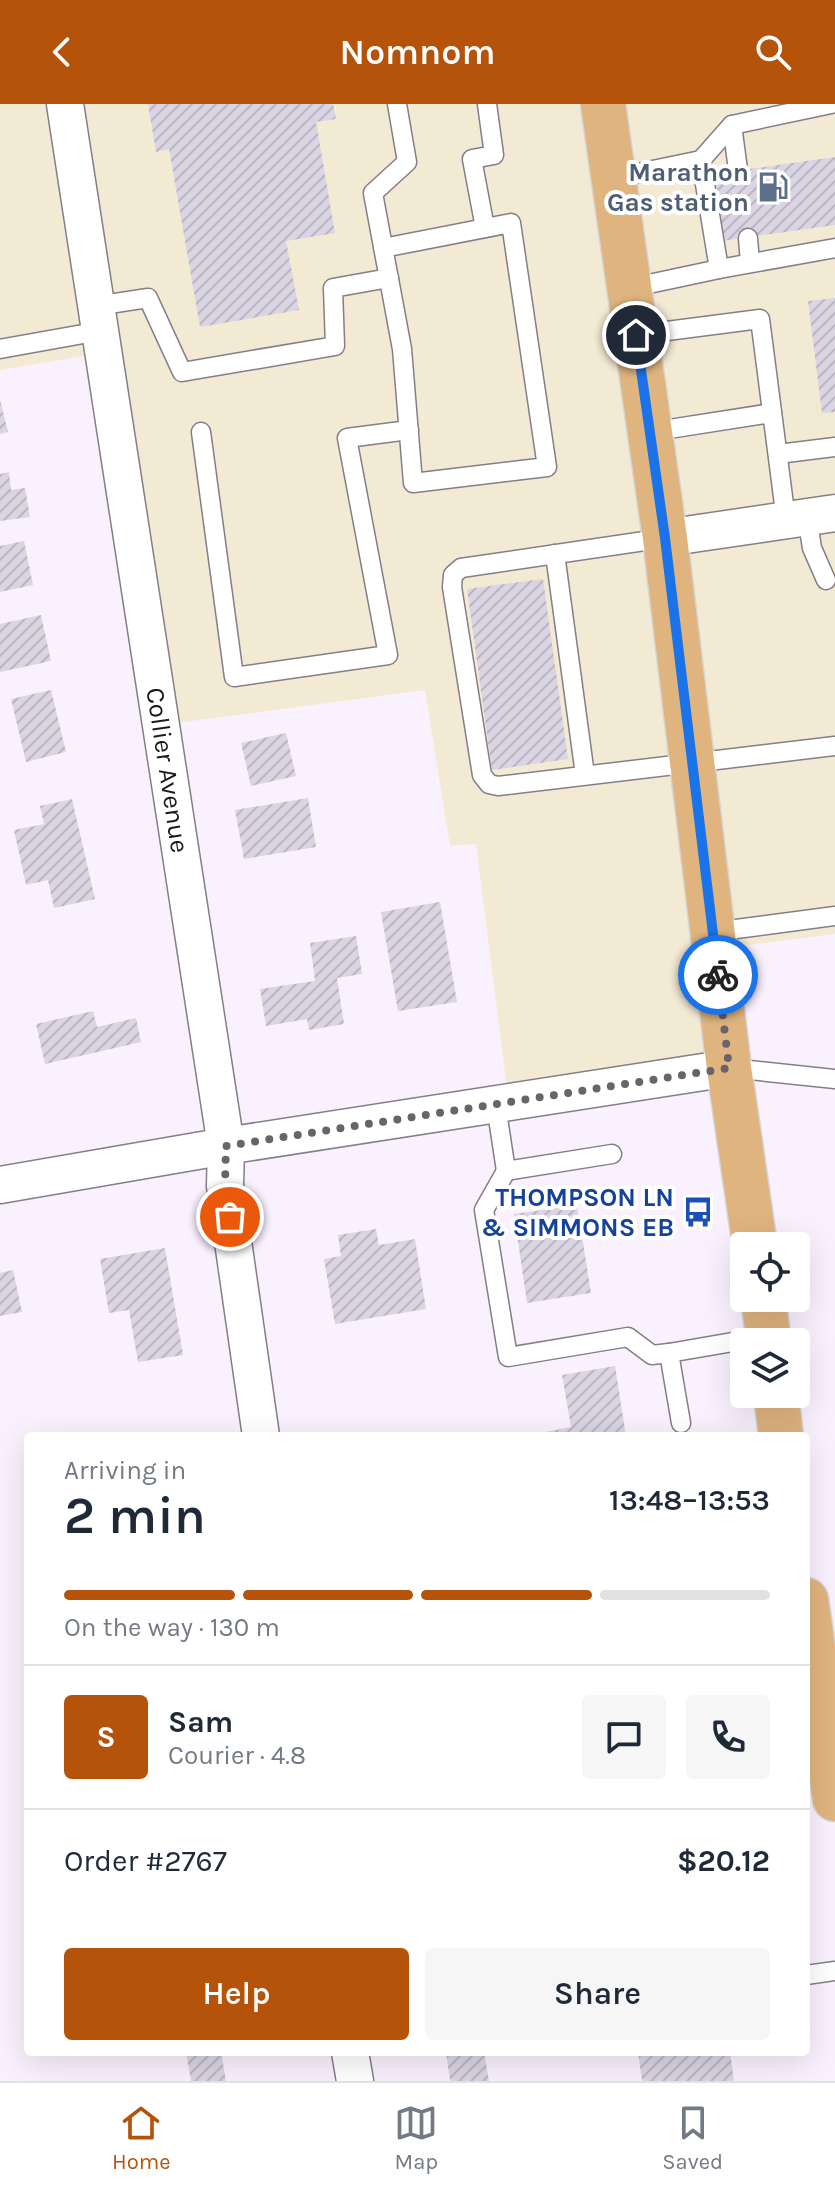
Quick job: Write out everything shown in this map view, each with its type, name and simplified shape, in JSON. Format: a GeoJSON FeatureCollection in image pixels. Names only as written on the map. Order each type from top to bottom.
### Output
{"type":"FeatureCollection","features":[{"type":"Feature","properties":{"kind":"main road"},"geometry":{"type":"LineString","coordinates":[[603,104],[665,538],[729,1068],[753,1232]]}},
{"type":"Feature","properties":{"kind":"main road"},"geometry":{"type":"LineString","coordinates":[[778,1408],[781,1432]]}},
{"type":"Feature","properties":{"kind":"main road"},"geometry":{"type":"LineString","coordinates":[[810,1627],[835,1799]]}},
{"type":"Feature","properties":{"kind":"street","name":"Collier Avenue"},"geometry":{"type":"LineString","coordinates":[[65,104],[226,1146],[225,1186],[260,1432]]}},
{"type":"Feature","properties":{"kind":"street"},"geometry":{"type":"LineString","coordinates":[[665,538],[810,517]]}},
{"type":"Feature","properties":{"kind":"street"},"geometry":{"type":"LineString","coordinates":[[0,1185],[226,1146],[729,1068]]}},
{"type":"Feature","properties":{"kind":"street"},"geometry":{"type":"LineString","coordinates":[[351,2056],[355,2081]]}},
{"type":"Feature","properties":{"kind":"lane"},"geometry":{"type":"LineString","coordinates":[[383,248],[511,223],[547,467],[413,483],[402,349],[383,248],[373,193],[407,162],[397,104]]}},
{"type":"Feature","properties":{"kind":"lane"},"geometry":{"type":"LineString","coordinates":[[485,228],[472,159],[494,155],[487,104]]}},
{"type":"Feature","properties":{"kind":"lane"},"geometry":{"type":"LineString","coordinates":[[614,178],[701,160],[732,125],[833,105]]}},
{"type":"Feature","properties":{"kind":"lane"},"geometry":{"type":"LineString","coordinates":[[732,125],[738,170]]}},
{"type":"Feature","properties":{"kind":"lane"},"geometry":{"type":"LineString","coordinates":[[701,160],[719,269]]}},
{"type":"Feature","properties":{"kind":"lane"},"geometry":{"type":"LineString","coordinates":[[748,238],[750,263]]}},
{"type":"Feature","properties":{"kind":"lane"},"geometry":{"type":"LineString","coordinates":[[630,289],[835,248]]}},
{"type":"Feature","properties":{"kind":"lane"},"geometry":{"type":"LineString","coordinates":[[0,349],[98,319],[148,298],[182,372],[335,346],[333,288],[389,278]]}},
{"type":"Feature","properties":{"kind":"lane"},"geometry":{"type":"LineString","coordinates":[[636,335],[760,319],[778,454],[810,517],[812,548],[826,580]]}},
{"type":"Feature","properties":{"kind":"lane"},"geometry":{"type":"LineString","coordinates":[[717,324],[718,344]]}},
{"type":"Feature","properties":{"kind":"lane"},"geometry":{"type":"LineString","coordinates":[[650,432],[726,411],[772,413]]}},
{"type":"Feature","properties":{"kind":"lane"},"geometry":{"type":"LineString","coordinates":[[201,432],[234,677],[388,655],[347,438],[409,430]]}},
{"type":"Feature","properties":{"kind":"lane"},"geometry":{"type":"LineString","coordinates":[[778,454],[835,447]]}},
{"type":"Feature","properties":{"kind":"lane"},"geometry":{"type":"LineString","coordinates":[[665,538],[461,568],[453,575],[452,587],[482,775],[489,784],[498,786],[835,746]]}},
{"type":"Feature","properties":{"kind":"lane"},"geometry":{"type":"LineString","coordinates":[[555,554],[585,775]]}},
{"type":"Feature","properties":{"kind":"lane"},"geometry":{"type":"LineString","coordinates":[[713,932],[835,916]]}},
{"type":"Feature","properties":{"kind":"lane"},"geometry":{"type":"LineString","coordinates":[[729,1068],[835,1079]]}},
{"type":"Feature","properties":{"kind":"lane"},"geometry":{"type":"LineString","coordinates":[[496,1105],[506,1171],[484,1210],[508,1357],[628,1337],[652,1355],[669,1353],[767,1325]]}},
{"type":"Feature","properties":{"kind":"lane"},"geometry":{"type":"LineString","coordinates":[[506,1171],[612,1154]]}},
{"type":"Feature","properties":{"kind":"lane"},"geometry":{"type":"LineString","coordinates":[[669,1353],[681,1423]]}},
{"type":"Feature","properties":{"kind":"lane"},"geometry":{"type":"LineString","coordinates":[[810,1974],[835,1971]]}},
{"type":"Feature","properties":{"kind":"shaded area"},"geometry":{"type":"Polygon","coordinates":[[[0,104],[835,104],[835,934],[715,949],[729,1068],[509,1104],[476,844],[450,846],[425,690],[161,725],[102,353],[0,370],[0,104]]]}},
{"type":"Feature","properties":{"kind":"building"},"geometry":{"type":"Polygon","coordinates":[[[148,104],[333,104],[336,119],[316,122],[335,233],[286,241],[299,310],[200,327],[169,149],[156,152],[148,104]]]}},
{"type":"Feature","properties":{"kind":"building"},"geometry":{"type":"Polygon","coordinates":[[[835,157],[835,225],[722,241],[713,174],[835,157]]]}},
{"type":"Feature","properties":{"kind":"building"},"geometry":{"type":"Polygon","coordinates":[[[835,298],[835,412],[822,413],[808,301],[835,298]]]}},
{"type":"Feature","properties":{"kind":"building"},"geometry":{"type":"Polygon","coordinates":[[[0,400],[8,432],[0,434],[0,400]]]}},
{"type":"Feature","properties":{"kind":"building"},"geometry":{"type":"Polygon","coordinates":[[[9,472],[11,490],[25,488],[30,517],[0,521],[0,474],[9,472]]]}},
{"type":"Feature","properties":{"kind":"building"},"geometry":{"type":"Polygon","coordinates":[[[24,541],[33,585],[0,592],[0,546],[24,541]]]}},
{"type":"Feature","properties":{"kind":"building"},"geometry":{"type":"Polygon","coordinates":[[[543,579],[568,759],[492,770],[467,589],[543,579]]]}},
{"type":"Feature","properties":{"kind":"building"},"geometry":{"type":"Polygon","coordinates":[[[41,615],[51,661],[0,672],[0,624],[41,615]]]}},
{"type":"Feature","properties":{"kind":"building"},"geometry":{"type":"Polygon","coordinates":[[[51,690],[66,752],[26,762],[11,699],[51,690]]]}},
{"type":"Feature","properties":{"kind":"building"},"geometry":{"type":"Polygon","coordinates":[[[286,733],[296,776],[251,786],[241,743],[286,733]]]}},
{"type":"Feature","properties":{"kind":"building"},"geometry":{"type":"Polygon","coordinates":[[[308,798],[316,847],[244,859],[235,810],[308,798]]]}},
{"type":"Feature","properties":{"kind":"building"},"geometry":{"type":"Polygon","coordinates":[[[72,799],[95,899],[54,908],[48,880],[26,885],[14,830],[44,824],[40,806],[72,799]]]}},
{"type":"Feature","properties":{"kind":"building"},"geometry":{"type":"Polygon","coordinates":[[[440,902],[457,1002],[398,1011],[381,912],[440,902]]]}},
{"type":"Feature","properties":{"kind":"building"},"geometry":{"type":"Polygon","coordinates":[[[356,936],[362,974],[337,978],[344,1024],[309,1030],[307,1019],[266,1026],[260,989],[315,981],[310,943],[356,936]]]}},
{"type":"Feature","properties":{"kind":"building"},"geometry":{"type":"Polygon","coordinates":[[[93,1011],[97,1027],[136,1018],[141,1042],[45,1064],[36,1024],[93,1011]]]}},
{"type":"Feature","properties":{"kind":"building"},"geometry":{"type":"Polygon","coordinates":[[[577,1205],[591,1293],[527,1303],[514,1214],[577,1205]]]}},
{"type":"Feature","properties":{"kind":"building"},"geometry":{"type":"Polygon","coordinates":[[[376,1229],[379,1245],[415,1239],[426,1309],[335,1324],[324,1259],[341,1256],[338,1235],[376,1229]]]}},
{"type":"Feature","properties":{"kind":"building"},"geometry":{"type":"Polygon","coordinates":[[[165,1248],[183,1355],[138,1362],[129,1310],[109,1313],[100,1259],[165,1248]]]}},
{"type":"Feature","properties":{"kind":"building"},"geometry":{"type":"Polygon","coordinates":[[[13,1270],[22,1312],[0,1316],[0,1273],[13,1270]]]}},
{"type":"Feature","properties":{"kind":"building"},"geometry":{"type":"Polygon","coordinates":[[[615,1366],[625,1432],[545,1432],[571,1427],[562,1375],[615,1366]]]}},
{"type":"Feature","properties":{"kind":"building"},"geometry":{"type":"Polygon","coordinates":[[[187,2056],[222,2056],[226,2081],[191,2081],[187,2056]]]}},
{"type":"Feature","properties":{"kind":"building"},"geometry":{"type":"Polygon","coordinates":[[[447,2056],[485,2056],[489,2081],[450,2081],[447,2056]]]}},
{"type":"Feature","properties":{"kind":"building"},"geometry":{"type":"Polygon","coordinates":[[[639,2056],[731,2056],[734,2081],[642,2081],[639,2056]]]}},
{"type":"Feature","properties":{"kind":"way so far"},"geometry":{"type":"LineString","coordinates":[[230,1217],[225,1186],[226,1146],[729,1068],[718,975]]}},
{"type":"Feature","properties":{"kind":"place","name":"Marathon Gas station"},"geometry":{"type":"Point","coordinates":[773,187]}},
{"type":"Feature","properties":{"kind":"place","name":"THOMPSON LN & SIMMONS EB"},"geometry":{"type":"Point","coordinates":[698,1212]}},
{"type":"Feature","properties":{"kind":"route"},"geometry":{"type":"LineString","coordinates":[[636,335],[665,538],[718,975]]}}]}
